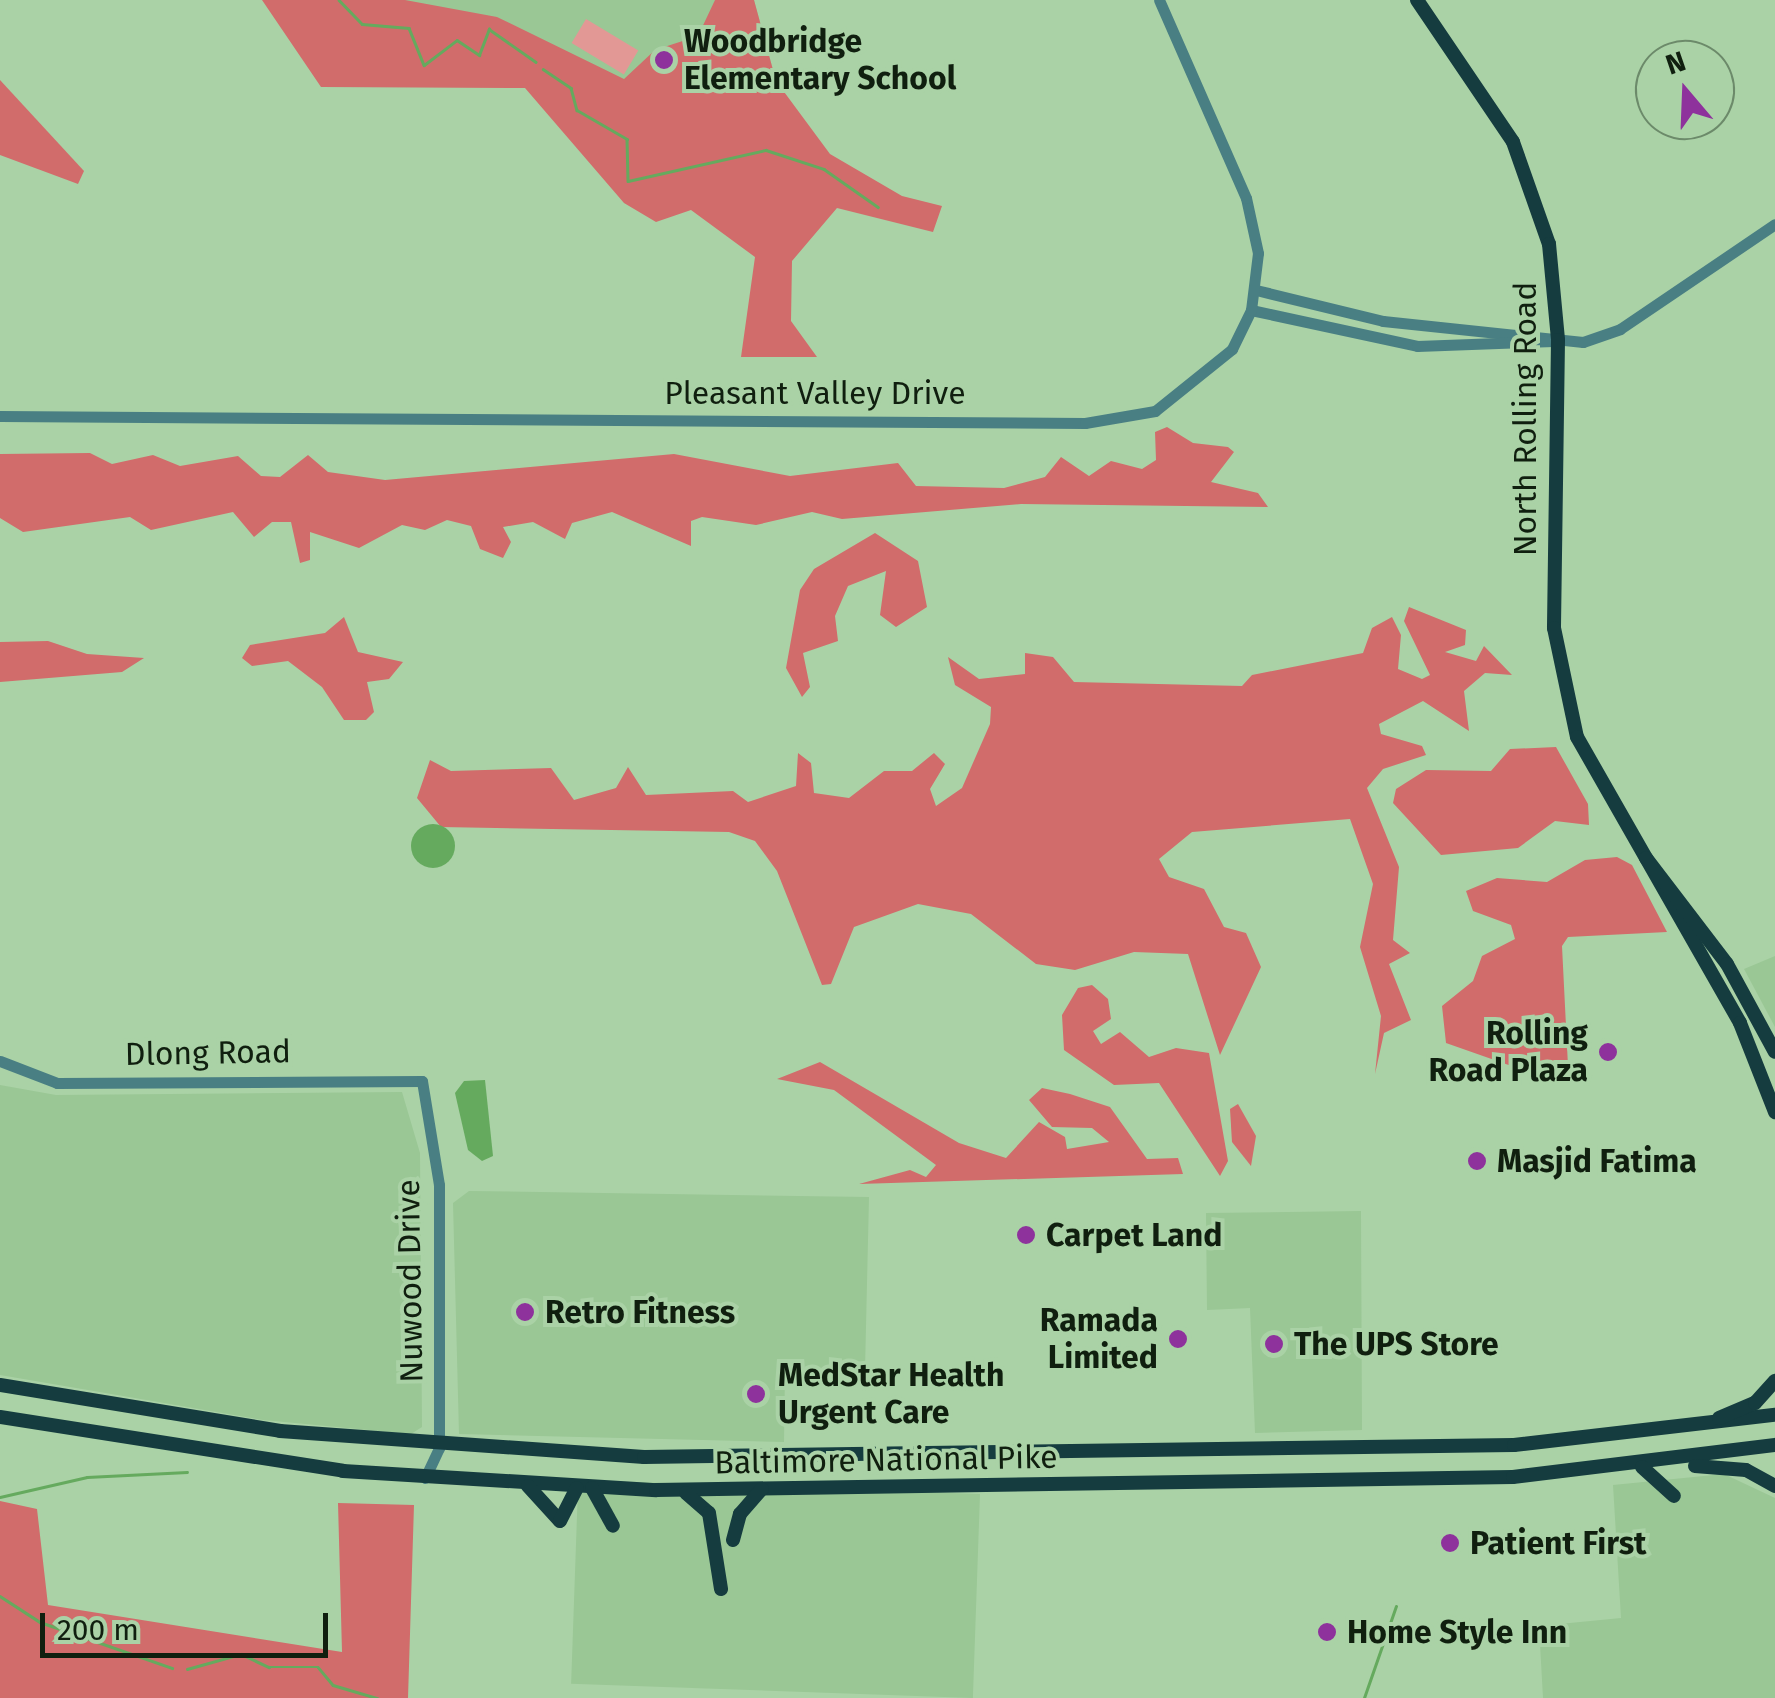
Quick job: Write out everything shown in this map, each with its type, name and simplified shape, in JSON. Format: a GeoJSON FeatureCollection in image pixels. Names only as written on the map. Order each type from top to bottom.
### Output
{"type":"FeatureCollection","features":[{"type":"Feature","properties":{"kind":"main road","name":"North Rolling Road"},"geometry":{"type":"LineString","coordinates":[[1417,0],[1528,175],[1550,244],[1558,340],[1558,666],[1586,758],[1740,1023],[1775,1112]]}},
{"type":"Feature","properties":{"kind":"main road","name":"North Rolling Road"},"geometry":{"type":"LineString","coordinates":[[1642,854],[1704,928],[1775,1052]]}},
{"type":"Feature","properties":{"kind":"main road"},"geometry":{"type":"LineString","coordinates":[[1683,1432],[1746,1408],[1775,1380]]}},
{"type":"Feature","properties":{"kind":"main road","name":"Baltimore National Pike"},"geometry":{"type":"LineString","coordinates":[[0,1385],[198,1421],[439,1448],[728,1458],[1475,1447],[1683,1432],[1775,1416]]}},
{"type":"Feature","properties":{"kind":"main road","name":"Baltimore National Pike"},"geometry":{"type":"LineString","coordinates":[[0,1417],[202,1454],[425,1478],[656,1490],[1513,1478],[1664,1464],[1775,1446]]}},
{"type":"Feature","properties":{"kind":"main road"},"geometry":{"type":"LineString","coordinates":[[1664,1464],[1746,1470],[1775,1486]]}},
{"type":"Feature","properties":{"kind":"main road"},"geometry":{"type":"LineString","coordinates":[[1641,1466],[1674,1496]]}},
{"type":"Feature","properties":{"kind":"main road"},"geometry":{"type":"LineString","coordinates":[[526,1486],[560,1521],[584,1488],[613,1526]]}},
{"type":"Feature","properties":{"kind":"main road"},"geometry":{"type":"LineString","coordinates":[[732,1540],[740,1514],[762,1489]]}},
{"type":"Feature","properties":{"kind":"main road"},"geometry":{"type":"LineString","coordinates":[[656,1490],[693,1494],[705,1506],[721,1589]]}},
{"type":"Feature","properties":{"kind":"street","name":"Pleasant Valley Drive"},"geometry":{"type":"LineString","coordinates":[[0,416],[1110,422],[1154,411],[1204,380],[1251,310],[1256,290],[1246,198],[1160,0]]}},
{"type":"Feature","properties":{"kind":"street"},"geometry":{"type":"LineString","coordinates":[[1251,310],[1417,346],[1494,350],[1608,335],[1775,224]]}},
{"type":"Feature","properties":{"kind":"street"},"geometry":{"type":"LineString","coordinates":[[1256,290],[1383,321],[1558,340]]}},
{"type":"Feature","properties":{"kind":"street","name":"Dlong Road"},"geometry":{"type":"LineString","coordinates":[[0,1060],[57,1083],[422,1081]]}},
{"type":"Feature","properties":{"kind":"street","name":"Nuwood Drive"},"geometry":{"type":"LineString","coordinates":[[422,1081],[438,1186],[439,1448],[425,1478]]}},
{"type":"Feature","properties":{"kind":"shaded area"},"geometry":{"type":"Polygon","coordinates":[[[262,0],[405,0],[497,17],[624,79],[655,50],[698,36],[715,0],[754,0],[776,81],[830,154],[902,196],[942,206],[933,232],[837,208],[792,261],[791,321],[817,357],[741,357],[755,257],[691,210],[656,222],[624,203],[525,88],[321,87],[262,0]]]}},
{"type":"Feature","properties":{"kind":"shaded area","name":"Woodbridge Elementary School"},"geometry":{"type":"Polygon","coordinates":[[[366,0],[754,0],[776,81],[803,119],[661,119],[366,0]]]}},
{"type":"Feature","properties":{"kind":"shaded area"},"geometry":{"type":"Polygon","coordinates":[[[586,19],[638,50],[624,74],[572,43],[586,19]]]}},
{"type":"Feature","properties":{"kind":"shaded area"},"geometry":{"type":"Polygon","coordinates":[[[0,80],[84,171],[78,184],[0,155],[0,80]]]}},
{"type":"Feature","properties":{"kind":"shaded area"},"geometry":{"type":"Polygon","coordinates":[[[1167,427],[1193,443],[1228,447],[1234,452],[1211,482],[1258,493],[1268,507],[1021,504],[842,519],[812,512],[756,525],[702,517],[691,521],[691,546],[612,512],[572,523],[565,539],[533,522],[503,527],[511,542],[503,558],[480,549],[471,526],[447,520],[425,530],[402,525],[359,548],[310,532],[310,560],[300,563],[291,522],[272,522],[254,537],[233,512],[151,530],[130,517],[23,532],[0,518],[0,454],[90,453],[112,464],[153,455],[180,466],[238,456],[261,476],[280,477],[308,455],[328,472],[385,480],[674,454],[790,476],[898,463],[916,486],[1004,488],[1045,477],[1061,457],[1089,476],[1111,461],[1142,469],[1156,460],[1155,432],[1167,427]]]}},
{"type":"Feature","properties":{"kind":"shaded area"},"geometry":{"type":"Polygon","coordinates":[[[875,533],[918,561],[927,607],[896,627],[880,615],[886,571],[848,586],[835,616],[838,641],[803,653],[810,687],[802,697],[786,668],[800,590],[814,569],[875,533]]]}},
{"type":"Feature","properties":{"kind":"shaded area"},"geometry":{"type":"Polygon","coordinates":[[[1409,607],[1466,630],[1465,645],[1445,652],[1476,661],[1484,646],[1512,675],[1485,673],[1464,691],[1469,731],[1423,701],[1379,724],[1381,734],[1422,746],[1426,755],[1383,769],[1367,788],[1399,867],[1393,940],[1410,953],[1389,964],[1411,1020],[1384,1033],[1375,1074],[1381,1016],[1360,947],[1373,884],[1350,819],[1192,832],[1159,859],[1169,877],[1204,889],[1224,927],[1246,933],[1261,967],[1220,1055],[1188,954],[1134,952],[1075,970],[1036,964],[971,914],[918,904],[854,927],[831,984],[822,985],[777,871],[755,841],[729,832],[441,827],[417,798],[430,760],[451,771],[551,768],[574,800],[616,788],[628,767],[646,795],[733,791],[748,802],[796,786],[798,753],[811,763],[814,793],[849,798],[884,771],[912,771],[934,753],[945,764],[930,789],[936,806],[962,788],[990,724],[991,707],[955,685],[948,657],[979,679],[1025,674],[1025,653],[1053,657],[1074,682],[1242,686],[1252,675],[1363,653],[1372,628],[1392,617],[1401,635],[1398,669],[1422,679],[1430,675],[1404,621],[1409,607]]]}},
{"type":"Feature","properties":{"kind":"shaded area"},"geometry":{"type":"Polygon","coordinates":[[[344,617],[358,652],[403,662],[389,679],[367,682],[374,712],[366,720],[344,720],[322,687],[288,661],[252,666],[242,658],[250,645],[325,633],[344,617]]]}},
{"type":"Feature","properties":{"kind":"shaded area"},"geometry":{"type":"Polygon","coordinates":[[[48,641],[87,654],[144,658],[122,672],[0,682],[0,642],[48,641]]]}},
{"type":"Feature","properties":{"kind":"shaded area"},"geometry":{"type":"Polygon","coordinates":[[[1556,747],[1588,804],[1589,825],[1555,821],[1518,848],[1441,855],[1393,803],[1396,789],[1426,770],[1491,771],[1510,749],[1556,747]]]}},
{"type":"Feature","properties":{"kind":"shaded area"},"geometry":{"type":"Polygon","coordinates":[[[433,824],[449,830],[455,846],[449,862],[433,868],[417,862],[411,846],[417,830],[433,824]]]}},
{"type":"Feature","properties":{"kind":"shaded area"},"geometry":{"type":"Polygon","coordinates":[[[1617,857],[1632,865],[1667,932],[1568,937],[1562,946],[1568,1066],[1520,1069],[1446,1043],[1442,1006],[1473,981],[1482,956],[1515,939],[1511,925],[1473,911],[1466,891],[1497,878],[1547,882],[1585,860],[1617,857]]]}},
{"type":"Feature","properties":{"kind":"shaded area"},"geometry":{"type":"Polygon","coordinates":[[[1775,956],[1775,1027],[1744,969],[1775,956]]]}},
{"type":"Feature","properties":{"kind":"shaded area"},"geometry":{"type":"Polygon","coordinates":[[[1092,985],[1108,999],[1111,1019],[1093,1031],[1101,1044],[1120,1032],[1149,1057],[1176,1048],[1209,1053],[1228,1161],[1220,1176],[1159,1083],[1114,1085],[1064,1050],[1062,1015],[1078,988],[1092,985]]]}},
{"type":"Feature","properties":{"kind":"shaded area"},"geometry":{"type":"Polygon","coordinates":[[[820,1062],[959,1143],[1006,1158],[1039,1122],[1065,1137],[1067,1149],[1109,1142],[1092,1128],[1052,1127],[1029,1100],[1042,1088],[1070,1094],[1110,1107],[1147,1159],[1178,1158],[1183,1174],[859,1184],[910,1170],[926,1177],[936,1165],[834,1090],[777,1079],[820,1062]]]}},
{"type":"Feature","properties":{"kind":"shaded area"},"geometry":{"type":"Polygon","coordinates":[[[485,1080],[493,1156],[482,1161],[468,1150],[455,1093],[464,1081],[485,1080]]]}},
{"type":"Feature","properties":{"kind":"shaded area"},"geometry":{"type":"Polygon","coordinates":[[[0,1085],[56,1095],[402,1092],[420,1153],[422,1427],[411,1434],[263,1420],[0,1375],[0,1085]]]}},
{"type":"Feature","properties":{"kind":"shaded area"},"geometry":{"type":"Polygon","coordinates":[[[1238,1104],[1256,1136],[1251,1166],[1232,1142],[1230,1109],[1238,1104]]]}},
{"type":"Feature","properties":{"kind":"shaded area"},"geometry":{"type":"Polygon","coordinates":[[[469,1191],[869,1197],[865,1370],[785,1371],[784,1442],[459,1434],[453,1203],[469,1191]]]}},
{"type":"Feature","properties":{"kind":"shaded area"},"geometry":{"type":"Polygon","coordinates":[[[1361,1211],[1362,1430],[1255,1433],[1250,1308],[1207,1310],[1206,1213],[1361,1211]]]}},
{"type":"Feature","properties":{"kind":"shaded area"},"geometry":{"type":"Polygon","coordinates":[[[1724,1474],[1775,1498],[1775,1698],[1543,1698],[1539,1626],[1621,1618],[1613,1485],[1724,1474]]]}},
{"type":"Feature","properties":{"kind":"shaded area"},"geometry":{"type":"Polygon","coordinates":[[[578,1480],[980,1494],[973,1698],[571,1684],[578,1480]]]}},
{"type":"Feature","properties":{"kind":"shaded area"},"geometry":{"type":"Polygon","coordinates":[[[0,1501],[37,1509],[48,1605],[342,1652],[338,1503],[414,1505],[408,1698],[0,1698],[0,1501]]]}},
{"type":"Feature","properties":{"kind":"waterway"},"geometry":{"type":"LineString","coordinates":[[339,0],[362,24],[409,28],[424,65],[457,40],[479,55],[489,29],[536,62]]}},
{"type":"Feature","properties":{"kind":"waterway"},"geometry":{"type":"LineString","coordinates":[[543,69],[571,88],[577,110],[627,139],[628,181],[766,150],[824,169],[878,207]]}},
{"type":"Feature","properties":{"kind":"waterway"},"geometry":{"type":"LineString","coordinates":[[0,1497],[87,1477],[187,1472]]}},
{"type":"Feature","properties":{"kind":"waterway"},"geometry":{"type":"LineString","coordinates":[[0,1596],[40,1622],[172,1668]]}},
{"type":"Feature","properties":{"kind":"waterway"},"geometry":{"type":"LineString","coordinates":[[1364,1698],[1396,1606]]}},
{"type":"Feature","properties":{"kind":"waterway"},"geometry":{"type":"LineString","coordinates":[[187,1669],[241,1654],[269,1667],[318,1667],[333,1685],[377,1698]]}},
{"type":"Feature","properties":{"kind":"place","name":"Woodbridge Elementary School"},"geometry":{"type":"Point","coordinates":[664,60]}},
{"type":"Feature","properties":{"kind":"place","name":"Rolling Road Plaza"},"geometry":{"type":"Point","coordinates":[1608,1052]}},
{"type":"Feature","properties":{"kind":"place","name":"Masjid Fatima"},"geometry":{"type":"Point","coordinates":[1477,1161]}},
{"type":"Feature","properties":{"kind":"place","name":"Carpet Land"},"geometry":{"type":"Point","coordinates":[1026,1235]}},
{"type":"Feature","properties":{"kind":"place","name":"Retro Fitness"},"geometry":{"type":"Point","coordinates":[525,1312]}},
{"type":"Feature","properties":{"kind":"place","name":"Ramada Limited"},"geometry":{"type":"Point","coordinates":[1178,1339]}},
{"type":"Feature","properties":{"kind":"place","name":"The UPS Store"},"geometry":{"type":"Point","coordinates":[1274,1344]}},
{"type":"Feature","properties":{"kind":"place","name":"MedStar Health Urgent Care"},"geometry":{"type":"Point","coordinates":[756,1394]}},
{"type":"Feature","properties":{"kind":"place","name":"Patient First"},"geometry":{"type":"Point","coordinates":[1450,1543]}},
{"type":"Feature","properties":{"kind":"place","name":"Home Style Inn"},"geometry":{"type":"Point","coordinates":[1327,1632]}}]}
